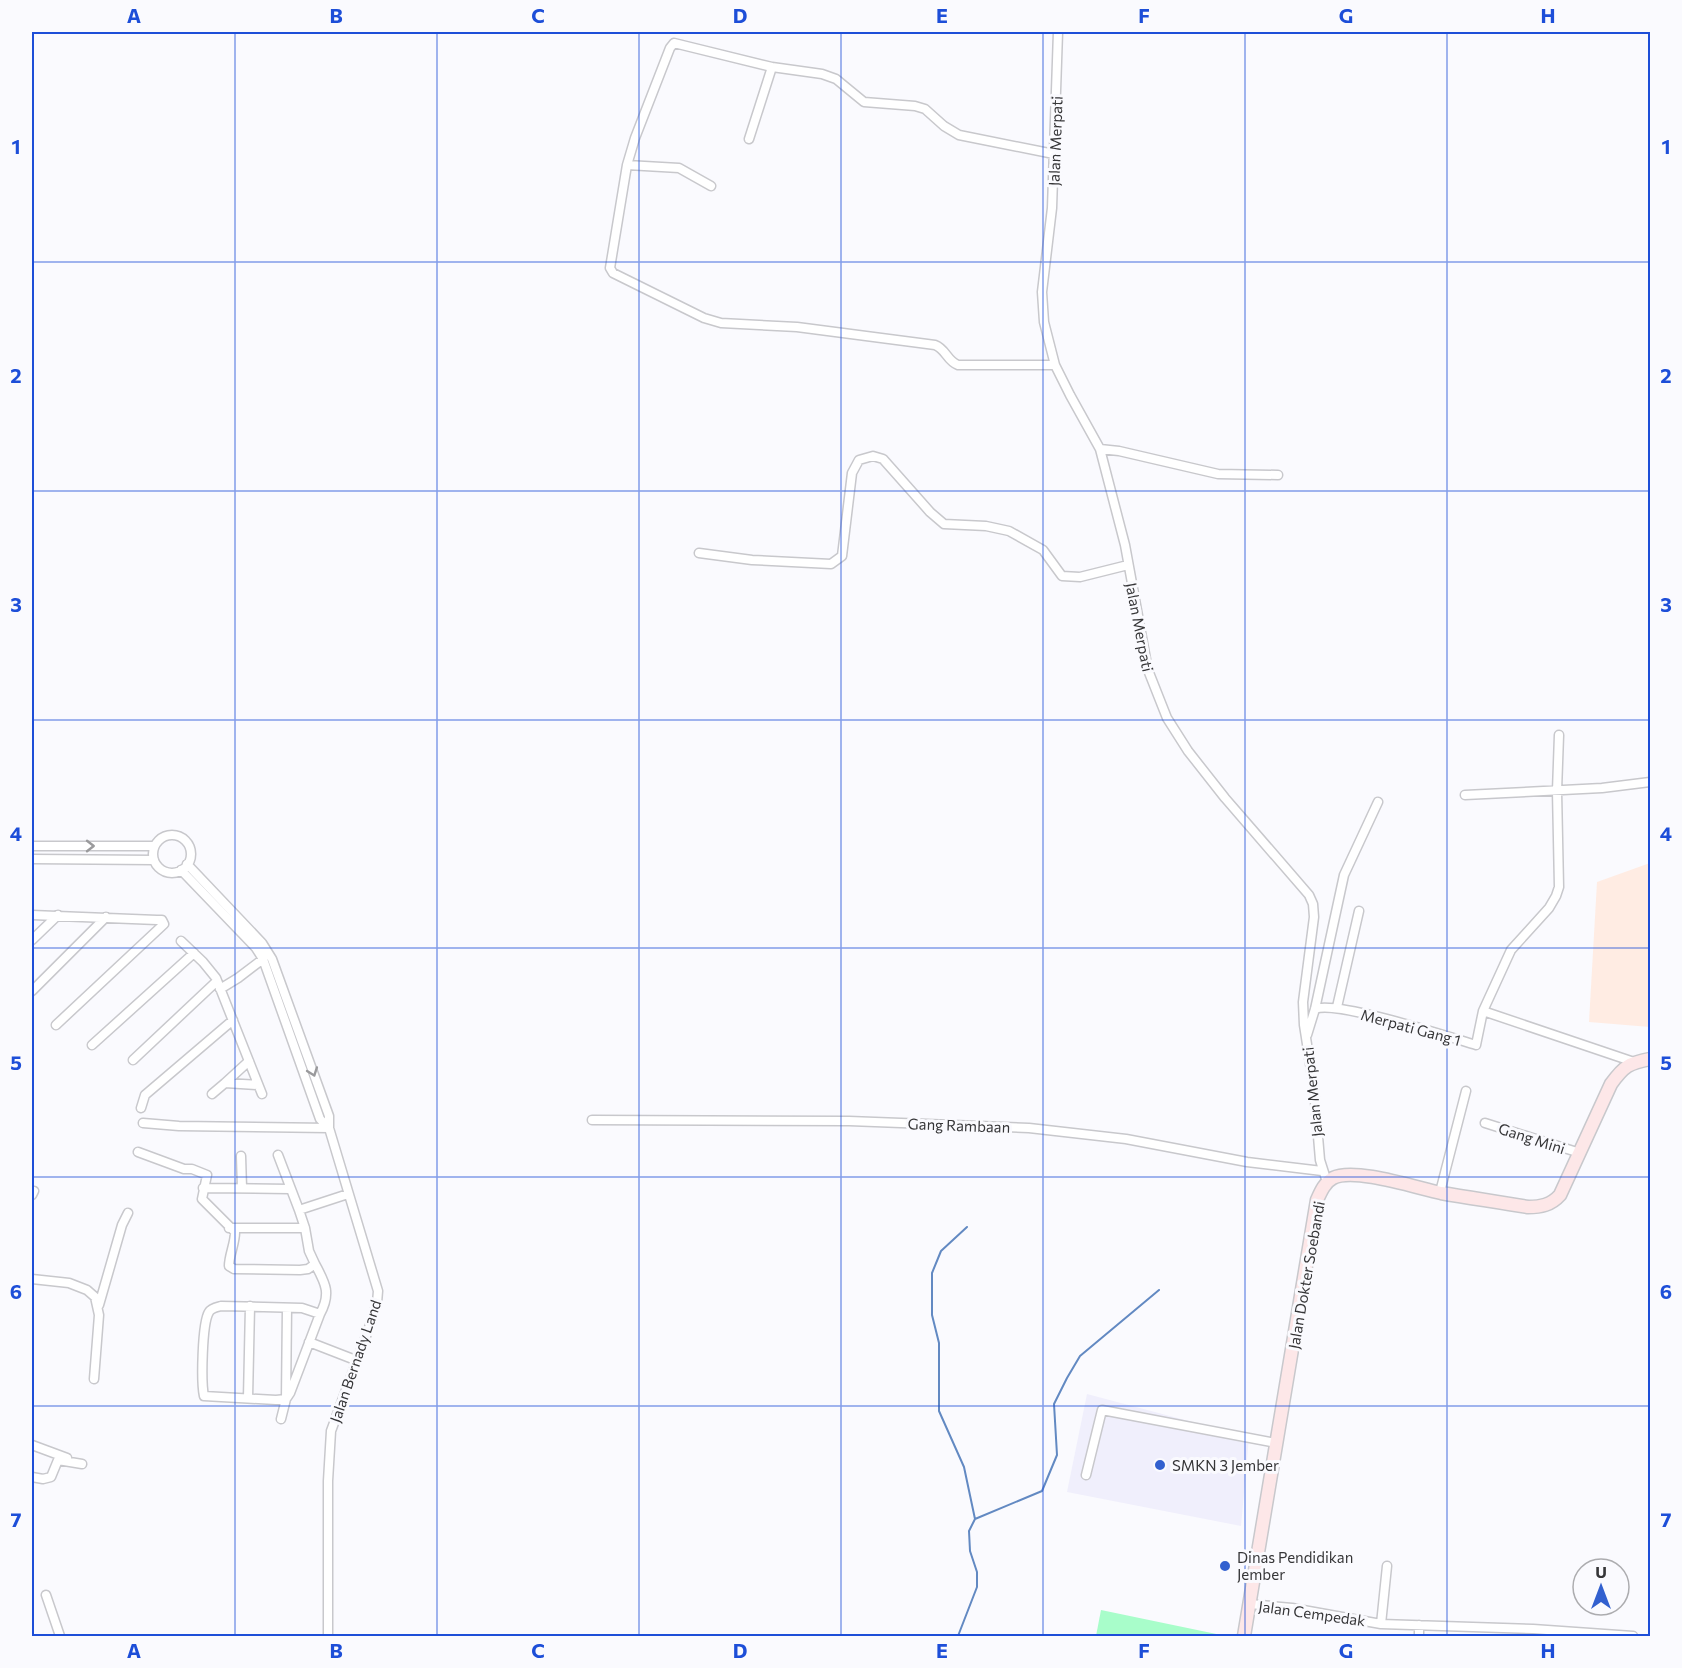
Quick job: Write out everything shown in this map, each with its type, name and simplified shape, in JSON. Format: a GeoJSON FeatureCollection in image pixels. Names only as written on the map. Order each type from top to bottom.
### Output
{"type":"FeatureCollection","features":[{"type":"Feature","properties":{"kind":"main road"},"geometry":{"type":"LineString","coordinates":[[1634,1062],[1650,1059]]}},
{"type":"Feature","properties":{"kind":"main road","name":"Jalan Dokter Soebandi"},"geometry":{"type":"LineString","coordinates":[[1244,1636],[1317,1200],[1325,1177],[1345,1174],[1361,1175],[1440,1192],[1528,1207],[1542,1206],[1555,1201],[1560,1195],[1611,1084],[1623,1068],[1634,1062]]}},
{"type":"Feature","properties":{"kind":"street","name":"Jalan Merpati"},"geometry":{"type":"LineString","coordinates":[[1058,32],[1052,208],[1042,292],[1044,322],[1055,365],[1100,449],[1128,564],[1148,670],[1167,718],[1175,733],[1210,779],[1310,895],[1313,904],[1314,917],[1304,1002],[1317,1137],[1325,1177]]}},
{"type":"Feature","properties":{"kind":"street"},"geometry":{"type":"LineString","coordinates":[[1054,154],[959,135],[944,126],[926,109],[915,106],[871,104],[856,98],[836,79],[822,74],[772,67],[680,43],[672,44],[635,138],[627,165],[610,263],[611,271],[704,318],[721,323],[797,327],[935,345],[941,347],[950,360],[958,365],[1055,365]]}},
{"type":"Feature","properties":{"kind":"street"},"geometry":{"type":"LineString","coordinates":[[749,140],[772,67]]}},
{"type":"Feature","properties":{"kind":"street"},"geometry":{"type":"LineString","coordinates":[[627,165],[679,168],[711,186]]}},
{"type":"Feature","properties":{"kind":"street"},"geometry":{"type":"LineString","coordinates":[[1100,449],[1119,451],[1218,474],[1278,475]]}},
{"type":"Feature","properties":{"kind":"street"},"geometry":{"type":"LineString","coordinates":[[699,553],[752,560],[831,564],[842,556],[852,472],[859,460],[873,456],[883,459],[930,512],[944,524],[986,526],[1009,531],[1043,550],[1062,576],[1080,577],[1128,564]]}},
{"type":"Feature","properties":{"kind":"street","name":"Merpati Gang 1"},"geometry":{"type":"LineString","coordinates":[[1315,1009],[1336,1007],[1410,1025],[1476,1045],[1484,1011],[1511,950],[1539,920],[1556,896],[1560,879],[1557,791],[1559,735]]}},
{"type":"Feature","properties":{"kind":"street"},"geometry":{"type":"LineString","coordinates":[[1465,795],[1557,791],[1650,783]]}},
{"type":"Feature","properties":{"kind":"street"},"geometry":{"type":"LineString","coordinates":[[1306,1038],[1315,1009],[1344,875],[1378,802]]}},
{"type":"Feature","properties":{"kind":"street","name":"Jalan Bernady Land"},"geometry":{"type":"LineString","coordinates":[[32,846],[154,846],[165,836],[179,836],[189,847],[190,856],[184,867],[174,872],[164,871],[154,860],[32,859]]}},
{"type":"Feature","properties":{"kind":"street"},"geometry":{"type":"LineString","coordinates":[[154,846],[154,860]]}},
{"type":"Feature","properties":{"kind":"street","name":"Jalan Bernady Land"},"geometry":{"type":"LineString","coordinates":[[184,867],[256,948],[263,959],[320,1119],[328,1128]]}},
{"type":"Feature","properties":{"kind":"street","name":"Jalan Bernady Land"},"geometry":{"type":"LineString","coordinates":[[184,867],[268,952],[328,1116],[328,1128],[378,1291],[377,1303],[358,1361],[331,1431],[328,1481],[328,1636]]}},
{"type":"Feature","properties":{"kind":"street"},"geometry":{"type":"LineString","coordinates":[[1336,1007],[1359,911]]}},
{"type":"Feature","properties":{"kind":"street"},"geometry":{"type":"LineString","coordinates":[[32,915],[162,920],[164,924],[56,1025]]}},
{"type":"Feature","properties":{"kind":"street"},"geometry":{"type":"LineString","coordinates":[[32,940],[58,915]]}},
{"type":"Feature","properties":{"kind":"street"},"geometry":{"type":"LineString","coordinates":[[32,992],[106,917]]}},
{"type":"Feature","properties":{"kind":"street"},"geometry":{"type":"LineString","coordinates":[[182,941],[212,972],[219,985],[262,1094]]}},
{"type":"Feature","properties":{"kind":"street"},"geometry":{"type":"LineString","coordinates":[[92,1045],[194,953]]}},
{"type":"Feature","properties":{"kind":"street"},"geometry":{"type":"LineString","coordinates":[[133,1060],[219,985],[238,978],[263,959]]}},
{"type":"Feature","properties":{"kind":"street"},"geometry":{"type":"LineString","coordinates":[[1484,1011],[1634,1062]]}},
{"type":"Feature","properties":{"kind":"street"},"geometry":{"type":"LineString","coordinates":[[141,1108],[145,1095],[233,1020]]}},
{"type":"Feature","properties":{"kind":"street"},"geometry":{"type":"LineString","coordinates":[[212,1094],[249,1061]]}},
{"type":"Feature","properties":{"kind":"street"},"geometry":{"type":"LineString","coordinates":[[225,1083],[258,1084]]}},
{"type":"Feature","properties":{"kind":"street"},"geometry":{"type":"LineString","coordinates":[[1440,1192],[1466,1091]]}},
{"type":"Feature","properties":{"kind":"street","name":"Gang Rambaan"},"geometry":{"type":"LineString","coordinates":[[592,1120],[849,1120],[1029,1128],[1126,1139],[1325,1177]]}},
{"type":"Feature","properties":{"kind":"street"},"geometry":{"type":"LineString","coordinates":[[143,1123],[179,1126],[328,1128]]}},
{"type":"Feature","properties":{"kind":"street","name":"Gang Mini"},"geometry":{"type":"LineString","coordinates":[[1485,1123],[1580,1154]]}},
{"type":"Feature","properties":{"kind":"street"},"geometry":{"type":"LineString","coordinates":[[138,1152],[184,1169],[207,1174],[202,1199],[235,1233],[234,1249],[229,1266],[234,1269],[300,1270],[308,1269],[315,1264]]}},
{"type":"Feature","properties":{"kind":"street"},"geometry":{"type":"LineString","coordinates":[[278,1155],[305,1228],[309,1251],[321,1275],[327,1297],[286,1399],[276,1401],[204,1396],[202,1387],[203,1348],[208,1312],[214,1307],[302,1308],[320,1314]]}},
{"type":"Feature","properties":{"kind":"street"},"geometry":{"type":"LineString","coordinates":[[241,1156],[242,1188]]}},
{"type":"Feature","properties":{"kind":"street"},"geometry":{"type":"LineString","coordinates":[[203,1188],[290,1189]]}},
{"type":"Feature","properties":{"kind":"street"},"geometry":{"type":"LineString","coordinates":[[299,1210],[348,1194]]}},
{"type":"Feature","properties":{"kind":"street"},"geometry":{"type":"LineString","coordinates":[[98,1305],[122,1225],[128,1213]]}},
{"type":"Feature","properties":{"kind":"street"},"geometry":{"type":"LineString","coordinates":[[228,1228],[305,1228]]}},
{"type":"Feature","properties":{"kind":"street"},"geometry":{"type":"LineString","coordinates":[[32,1279],[55,1280],[87,1290],[95,1297],[98,1305],[99,1328],[94,1379]]}},
{"type":"Feature","properties":{"kind":"street"},"geometry":{"type":"LineString","coordinates":[[248,1398],[250,1306]]}},
{"type":"Feature","properties":{"kind":"street"},"geometry":{"type":"LineString","coordinates":[[281,1419],[286,1399],[287,1308]]}},
{"type":"Feature","properties":{"kind":"street"},"geometry":{"type":"LineString","coordinates":[[309,1342],[358,1361]]}},
{"type":"Feature","properties":{"kind":"street"},"geometry":{"type":"LineString","coordinates":[[1086,1475],[1102,1410],[1276,1443]]}},
{"type":"Feature","properties":{"kind":"street"},"geometry":{"type":"LineString","coordinates":[[32,1445],[82,1464],[58,1460],[51,1477],[43,1479],[32,1477]]}},
{"type":"Feature","properties":{"kind":"street"},"geometry":{"type":"LineString","coordinates":[[1381,1624],[1387,1566]]}},
{"type":"Feature","properties":{"kind":"street"},"geometry":{"type":"LineString","coordinates":[[46,1596],[60,1636]]}},
{"type":"Feature","properties":{"kind":"street","name":"Jalan Cempedak"},"geometry":{"type":"LineString","coordinates":[[1250,1604],[1292,1608],[1381,1624],[1533,1629],[1633,1636]]}},
{"type":"Feature","properties":{"kind":"street"},"geometry":{"type":"LineString","coordinates":[[1419,1625],[1419,1636]]}},
{"type":"Feature","properties":{"kind":"shaded area"},"geometry":{"type":"Polygon","coordinates":[[[1650,863],[1650,1027],[1589,1022],[1597,882],[1650,863]]]}},
{"type":"Feature","properties":{"kind":"shaded area","name":"SMKN 3 Jember"},"geometry":{"type":"Polygon","coordinates":[[[1087,1394],[1249,1437],[1241,1526],[1067,1492],[1087,1394]]]}},
{"type":"Feature","properties":{"kind":"green space"},"geometry":{"type":"Polygon","coordinates":[[[1101,1610],[1226,1636],[1096,1636],[1101,1610]]]}},
{"type":"Feature","properties":{"kind":"waterway"},"geometry":{"type":"LineString","coordinates":[[958,1636],[977,1587],[977,1572],[970,1551],[969,1531],[975,1519],[964,1467],[939,1411],[939,1343],[932,1315],[932,1273],[941,1251],[967,1227]]}},
{"type":"Feature","properties":{"kind":"waterway"},"geometry":{"type":"LineString","coordinates":[[975,1519],[1042,1491],[1057,1455],[1054,1404],[1067,1378],[1080,1356],[1159,1290]]}},
{"type":"Feature","properties":{"kind":"place","name":"SMKN 3 Jember"},"geometry":{"type":"Point","coordinates":[1160,1465]}},
{"type":"Feature","properties":{"kind":"place","name":"Dinas Pendidikan Jember"},"geometry":{"type":"Point","coordinates":[1225,1566]}}]}
